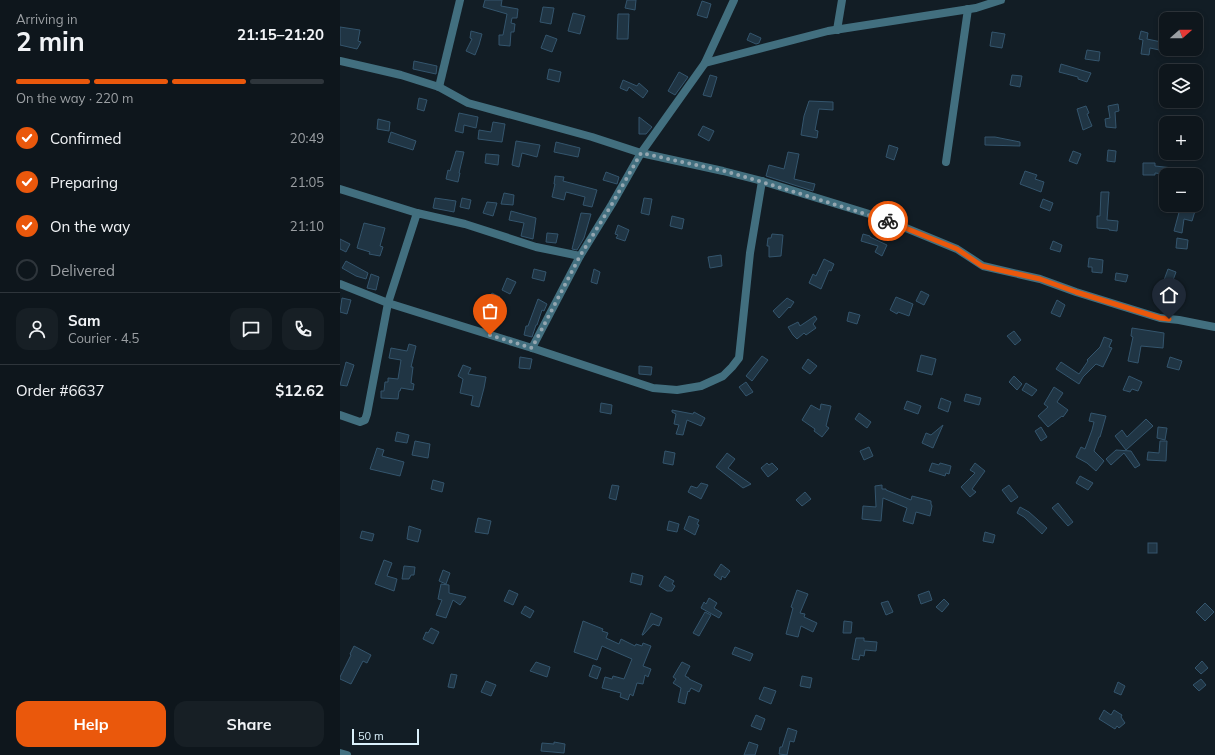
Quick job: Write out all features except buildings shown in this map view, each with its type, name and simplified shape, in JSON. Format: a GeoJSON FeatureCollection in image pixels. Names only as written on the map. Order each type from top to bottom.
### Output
{"type":"FeatureCollection","features":[{"type":"Feature","properties":{"kind":"street"},"geometry":{"type":"LineString","coordinates":[[439,87],[460,0]]}},
{"type":"Feature","properties":{"kind":"street"},"geometry":{"type":"LineString","coordinates":[[532,348],[580,256],[641,153],[704,63],[734,0]]}},
{"type":"Feature","properties":{"kind":"street"},"geometry":{"type":"LineString","coordinates":[[837,30],[842,0]]}},
{"type":"Feature","properties":{"kind":"street"},"geometry":{"type":"LineString","coordinates":[[704,63],[837,30],[968,9],[1000,0]]}},
{"type":"Feature","properties":{"kind":"street"},"geometry":{"type":"LineString","coordinates":[[946,162],[968,9]]}},
{"type":"Feature","properties":{"kind":"street"},"geometry":{"type":"LineString","coordinates":[[340,61],[401,75],[439,87],[468,103],[592,137],[641,153],[724,171],[879,217],[957,249],[982,266],[1040,279],[1076,292],[1160,318],[1215,327]]}},
{"type":"Feature","properties":{"kind":"street"},"geometry":{"type":"LineString","coordinates":[[340,284],[388,303],[653,388],[677,390],[701,386],[723,376],[739,358],[750,253],[762,182]]}},
{"type":"Feature","properties":{"kind":"street"},"geometry":{"type":"LineString","coordinates":[[340,189],[417,213],[465,224],[536,247],[580,256]]}},
{"type":"Feature","properties":{"kind":"street"},"geometry":{"type":"LineString","coordinates":[[340,415],[360,422],[365,420],[388,303],[417,213]]}},
{"type":"Feature","properties":{"kind":"street"},"geometry":{"type":"LineString","coordinates":[[340,753],[347,755]]}},
{"type":"Feature","properties":{"kind":"way so far"},"geometry":{"type":"LineString","coordinates":[[490,335],[532,348],[580,256],[641,153],[724,171],[879,217],[888,221]]}},
{"type":"Feature","properties":{"kind":"route"},"geometry":{"type":"LineString","coordinates":[[888,221],[957,249],[982,266],[1040,279],[1076,292],[1160,318],[1169,319]]}}]}
